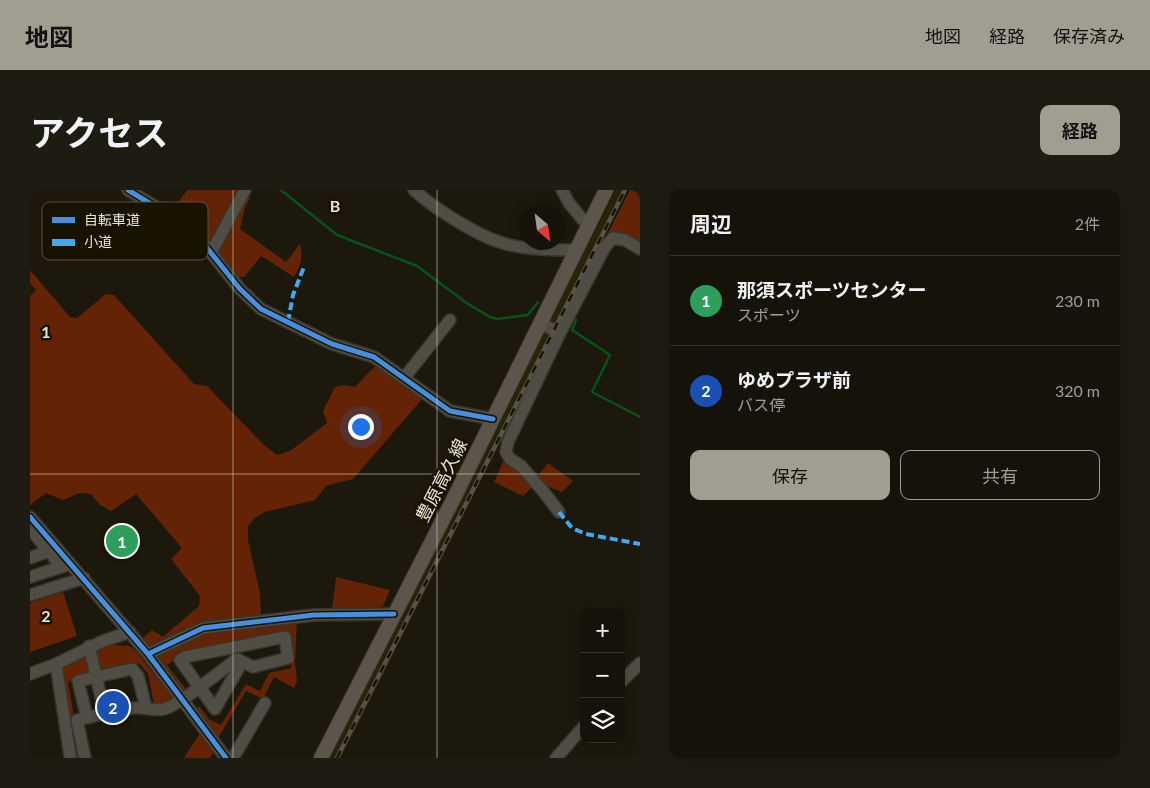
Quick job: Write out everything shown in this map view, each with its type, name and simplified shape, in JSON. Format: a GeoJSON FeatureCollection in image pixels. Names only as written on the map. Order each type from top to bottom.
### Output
{"type":"FeatureCollection","features":[{"type":"Feature","properties":{"kind":"main road","name":"豊原高久線"},"geometry":{"type":"LineString","coordinates":[[320,758],[493,419],[606,190]]}},
{"type":"Feature","properties":{"kind":"street"},"geometry":{"type":"LineString","coordinates":[[128,190],[149,202]]}},
{"type":"Feature","properties":{"kind":"street"},"geometry":{"type":"LineString","coordinates":[[211,253],[245,190]]}},
{"type":"Feature","properties":{"kind":"street"},"geometry":{"type":"LineString","coordinates":[[414,190],[439,209],[495,240],[526,248],[575,250]]}},
{"type":"Feature","properties":{"kind":"street"},"geometry":{"type":"LineString","coordinates":[[562,190],[569,203],[588,226]]}},
{"type":"Feature","properties":{"kind":"street"},"geometry":{"type":"LineString","coordinates":[[559,512],[521,466],[510,459],[506,452],[519,416],[560,333],[609,242],[613,238],[620,238],[640,249]]}},
{"type":"Feature","properties":{"kind":"street"},"geometry":{"type":"LineString","coordinates":[[208,250],[240,289],[261,309],[332,344],[374,358],[450,411],[493,419]]}},
{"type":"Feature","properties":{"kind":"street"},"geometry":{"type":"LineString","coordinates":[[404,378],[450,320]]}},
{"type":"Feature","properties":{"kind":"street"},"geometry":{"type":"LineString","coordinates":[[540,323],[560,333]]}},
{"type":"Feature","properties":{"kind":"street"},"geometry":{"type":"LineString","coordinates":[[30,518],[66,565]]}},
{"type":"Feature","properties":{"kind":"street"},"geometry":{"type":"LineString","coordinates":[[32,534],[49,551],[84,578],[148,654],[226,758]]}},
{"type":"Feature","properties":{"kind":"street"},"geometry":{"type":"LineString","coordinates":[[30,558],[49,551]]}},
{"type":"Feature","properties":{"kind":"street"},"geometry":{"type":"LineString","coordinates":[[30,577],[66,565]]}},
{"type":"Feature","properties":{"kind":"street"},"geometry":{"type":"LineString","coordinates":[[30,595],[84,578]]}},
{"type":"Feature","properties":{"kind":"street"},"geometry":{"type":"LineString","coordinates":[[148,654],[202,628],[314,615],[394,614]]}},
{"type":"Feature","properties":{"kind":"street"},"geometry":{"type":"LineString","coordinates":[[30,674],[56,664],[89,646],[130,632]]}},
{"type":"Feature","properties":{"kind":"street"},"geometry":{"type":"LineString","coordinates":[[234,647],[240,660],[253,667],[288,658],[285,637],[234,647],[185,657],[180,660],[215,709],[240,660]]}},
{"type":"Feature","properties":{"kind":"street"},"geometry":{"type":"LineString","coordinates":[[89,646],[105,714]]}},
{"type":"Feature","properties":{"kind":"street"},"geometry":{"type":"LineString","coordinates":[[86,758],[77,720],[146,708],[164,708],[240,660]]}},
{"type":"Feature","properties":{"kind":"street"},"geometry":{"type":"LineString","coordinates":[[625,678],[640,663]]}},
{"type":"Feature","properties":{"kind":"street"},"geometry":{"type":"LineString","coordinates":[[56,664],[70,756]]}},
{"type":"Feature","properties":{"kind":"street"},"geometry":{"type":"LineString","coordinates":[[87,718],[78,681],[132,670],[138,676],[146,708]]}},
{"type":"Feature","properties":{"kind":"street"},"geometry":{"type":"LineString","coordinates":[[233,758],[264,703]]}},
{"type":"Feature","properties":{"kind":"street"},"geometry":{"type":"LineString","coordinates":[[556,758],[580,731]]}},
{"type":"Feature","properties":{"kind":"shaded area"},"geometry":{"type":"Polygon","coordinates":[[[187,190],[248,190],[250,197],[240,229],[286,262],[300,244],[301,261],[294,277],[261,256],[244,277],[233,276],[219,257],[208,248],[208,202],[178,202],[187,190]]]}},
{"type":"Feature","properties":{"kind":"shaded area"},"geometry":{"type":"Polygon","coordinates":[[[616,190],[627,190],[558,328],[548,323],[616,190]]]}},
{"type":"Feature","properties":{"kind":"shaded area"},"geometry":{"type":"Polygon","coordinates":[[[630,190],[640,190],[640,253],[607,235],[630,190]]]}},
{"type":"Feature","properties":{"kind":"shaded area"},"geometry":{"type":"Polygon","coordinates":[[[30,270],[70,317],[77,318],[106,294],[114,295],[194,384],[207,386],[264,445],[277,455],[290,451],[327,423],[323,411],[335,387],[344,385],[355,387],[373,368],[380,364],[423,398],[353,479],[326,486],[315,500],[265,512],[255,518],[248,526],[248,540],[260,593],[261,617],[217,622],[181,631],[152,648],[143,638],[152,630],[163,637],[199,606],[200,596],[171,559],[182,548],[136,494],[111,511],[99,504],[91,494],[79,493],[63,500],[46,493],[30,505],[30,296],[36,290],[30,283],[30,270]]]}},
{"type":"Feature","properties":{"kind":"shaded area"},"geometry":{"type":"Polygon","coordinates":[[[544,332],[554,335],[442,559],[341,758],[329,758],[544,332]]]}},
{"type":"Feature","properties":{"kind":"shaded area"},"geometry":{"type":"Polygon","coordinates":[[[504,460],[539,475],[548,463],[573,481],[562,492],[537,482],[523,496],[494,482],[504,460]]]}},
{"type":"Feature","properties":{"kind":"shaded area"},"geometry":{"type":"Polygon","coordinates":[[[336,577],[390,590],[383,606],[364,610],[332,610],[336,577]]]}},
{"type":"Feature","properties":{"kind":"shaded area"},"geometry":{"type":"Polygon","coordinates":[[[63,592],[77,636],[30,652],[30,603],[63,592]]]}},
{"type":"Feature","properties":{"kind":"shaded area"},"geometry":{"type":"Polygon","coordinates":[[[297,619],[295,662],[297,681],[294,688],[274,677],[263,699],[246,691],[218,738],[197,709],[199,706],[210,720],[221,725],[246,684],[260,691],[269,673],[291,668],[288,632],[182,654],[167,665],[186,689],[182,690],[155,654],[203,633],[297,619]]]}},
{"type":"Feature","properties":{"kind":"shaded area"},"geometry":{"type":"Polygon","coordinates":[[[115,645],[129,646],[135,650],[174,699],[163,705],[154,704],[148,674],[140,664],[68,682],[81,758],[75,758],[61,669],[97,649],[115,645]]]}},
{"type":"Feature","properties":{"kind":"shaded area"},"geometry":{"type":"Polygon","coordinates":[[[200,733],[214,751],[210,758],[184,758],[200,733]]]}},
{"type":"Feature","properties":{"kind":"waterway"},"geometry":{"type":"LineString","coordinates":[[281,190],[337,235],[417,266],[468,304],[490,317],[497,319],[528,315],[538,302]]}},
{"type":"Feature","properties":{"kind":"waterway"},"geometry":{"type":"LineString","coordinates":[[576,320],[572,330],[610,355],[592,392],[640,417]]}},
{"type":"Feature","properties":{"kind":"railway"},"geometry":{"type":"LineString","coordinates":[[337,758],[625,190]]}},
{"type":"Feature","properties":{"kind":"marked path"},"geometry":{"type":"LineString","coordinates":[[288,322],[293,295],[304,267]]}},
{"type":"Feature","properties":{"kind":"marked path"},"geometry":{"type":"LineString","coordinates":[[559,512],[572,528],[586,534],[640,544]]}},
{"type":"Feature","properties":{"kind":"cycle path"},"geometry":{"type":"LineString","coordinates":[[128,190],[148,202]]}},
{"type":"Feature","properties":{"kind":"cycle path"},"geometry":{"type":"LineString","coordinates":[[208,249],[240,289],[261,309],[332,344],[374,357],[450,411],[493,419]]}},
{"type":"Feature","properties":{"kind":"cycle path"},"geometry":{"type":"LineString","coordinates":[[30,517],[148,654],[226,758]]}},
{"type":"Feature","properties":{"kind":"cycle path"},"geometry":{"type":"LineString","coordinates":[[148,654],[203,628],[314,615],[394,614]]}},
{"type":"Feature","properties":{"kind":"place","name":"那須スポーツセンター"},"geometry":{"type":"Point","coordinates":[122,541]}},
{"type":"Feature","properties":{"kind":"place","name":"ゆめプラザ前"},"geometry":{"type":"Point","coordinates":[113,707]}}]}
